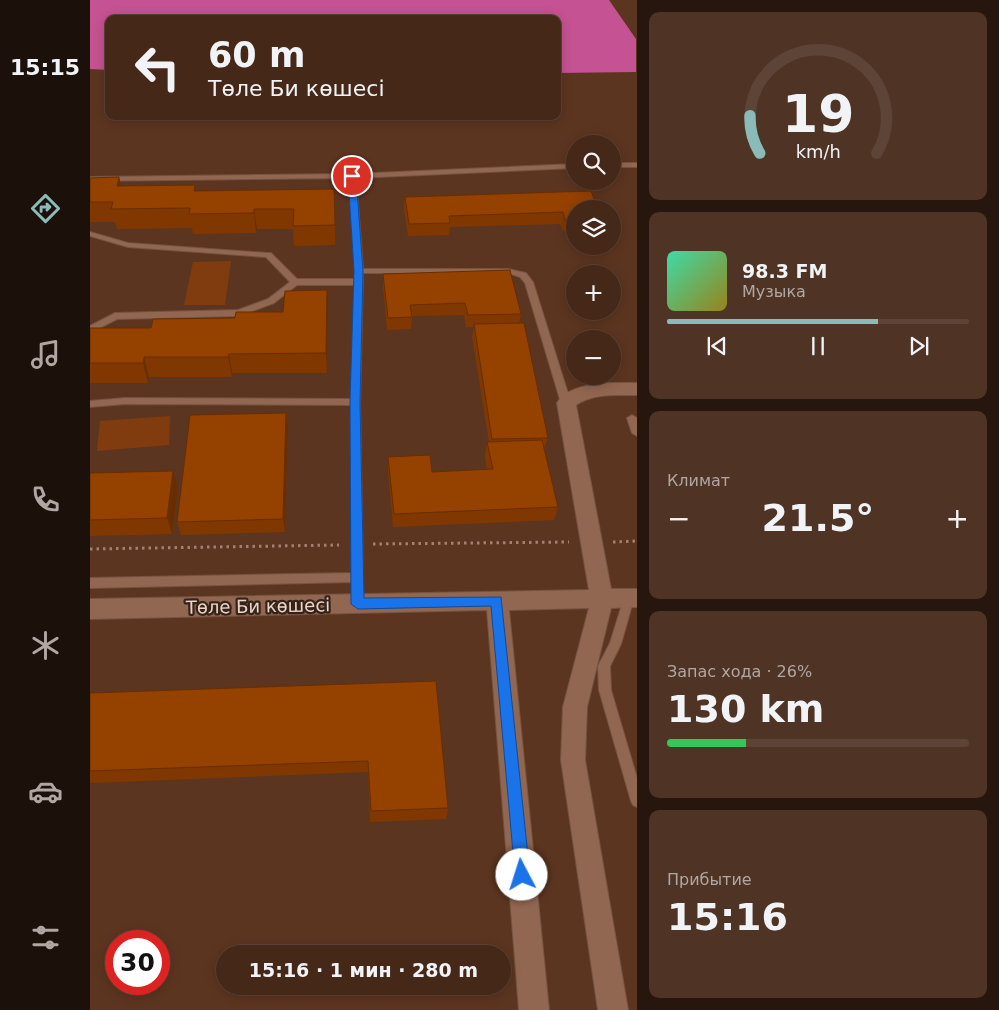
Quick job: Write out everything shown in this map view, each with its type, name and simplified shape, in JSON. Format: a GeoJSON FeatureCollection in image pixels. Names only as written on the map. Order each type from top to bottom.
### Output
{"type":"FeatureCollection","features":[{"type":"Feature","properties":{"kind":"street"},"geometry":{"type":"LineString","coordinates":[[613,1010],[573,760],[575,706],[602,599],[566,403],[574,396],[586,392],[636,389]]}},
{"type":"Feature","properties":{"kind":"street","name":"Төле Би көшесі"},"geometry":{"type":"LineString","coordinates":[[90,609],[632,598]]}},
{"type":"Feature","properties":{"kind":"street"},"geometry":{"type":"LineString","coordinates":[[497,601],[534,1010]]}},
{"type":"Feature","properties":{"kind":"lane"},"geometry":{"type":"LineString","coordinates":[[621,165],[636,165]]}},
{"type":"Feature","properties":{"kind":"lane"},"geometry":{"type":"LineString","coordinates":[[90,179],[352,176],[566,166]]}},
{"type":"Feature","properties":{"kind":"lane"},"geometry":{"type":"LineString","coordinates":[[352,176],[359,271],[357,282],[355,402],[358,604]]}},
{"type":"Feature","properties":{"kind":"lane"},"geometry":{"type":"LineString","coordinates":[[90,234],[128,245],[268,255],[295,282]]}},
{"type":"Feature","properties":{"kind":"lane"},"geometry":{"type":"LineString","coordinates":[[359,271],[508,271],[522,275],[529,282],[566,403]]}},
{"type":"Feature","properties":{"kind":"lane"},"geometry":{"type":"LineString","coordinates":[[90,330],[116,316],[239,313],[271,301],[295,282],[357,282]]}},
{"type":"Feature","properties":{"kind":"lane"},"geometry":{"type":"LineString","coordinates":[[90,404],[125,401],[355,402]]}},
{"type":"Feature","properties":{"kind":"lane"},"geometry":{"type":"LineString","coordinates":[[632,418],[636,433]]}},
{"type":"Feature","properties":{"kind":"lane"},"geometry":{"type":"LineString","coordinates":[[90,583],[358,577]]}},
{"type":"Feature","properties":{"kind":"lane"},"geometry":{"type":"LineString","coordinates":[[632,598],[615,644],[604,666],[604,690],[636,801]]}},
{"type":"Feature","properties":{"kind":"shaded area"},"geometry":{"type":"Polygon","coordinates":[[[90,0],[609,0],[636,39],[636,72],[561,73],[561,15],[105,15],[105,70],[90,69],[90,0]]]}},
{"type":"Feature","properties":{"kind":"shaded area"},"geometry":{"type":"Polygon","coordinates":[[[231,261],[225,305],[184,305],[193,262],[231,261]]]}},
{"type":"Feature","properties":{"kind":"shaded area"},"geometry":{"type":"Polygon","coordinates":[[[170,416],[169,445],[97,451],[100,421],[170,416]]]}},
{"type":"Feature","properties":{"kind":"building"},"geometry":{"type":"Polygon","coordinates":[[[119,177],[117,186],[195,185],[194,191],[334,189],[335,225],[293,226],[294,209],[254,209],[254,213],[189,214],[190,208],[111,209],[113,202],[90,202],[90,178],[119,177]]]}},
{"type":"Feature","properties":{"kind":"building"},"geometry":{"type":"Polygon","coordinates":[[[591,191],[594,200],[566,200],[566,220],[563,212],[449,216],[450,223],[409,224],[405,197],[591,191]]]}},
{"type":"Feature","properties":{"kind":"building"},"geometry":{"type":"Polygon","coordinates":[[[510,270],[521,314],[468,315],[465,303],[410,305],[412,317],[388,318],[383,274],[510,270]]]}},
{"type":"Feature","properties":{"kind":"building"},"geometry":{"type":"Polygon","coordinates":[[[327,290],[326,353],[229,354],[228,357],[144,357],[143,363],[90,363],[90,328],[151,328],[153,319],[235,318],[236,312],[283,312],[285,291],[327,290]]]}},
{"type":"Feature","properties":{"kind":"building"},"geometry":{"type":"Polygon","coordinates":[[[524,323],[548,438],[492,439],[474,324],[524,323]]]}},
{"type":"Feature","properties":{"kind":"building"},"geometry":{"type":"Polygon","coordinates":[[[286,413],[283,519],[177,522],[190,415],[286,413]]]}},
{"type":"Feature","properties":{"kind":"building"},"geometry":{"type":"Polygon","coordinates":[[[542,440],[558,507],[394,514],[388,457],[430,455],[432,472],[493,469],[487,442],[542,440]]]}},
{"type":"Feature","properties":{"kind":"building"},"geometry":{"type":"Polygon","coordinates":[[[173,471],[167,518],[90,520],[90,473],[173,471]]]}},
{"type":"Feature","properties":{"kind":"building"},"geometry":{"type":"Polygon","coordinates":[[[436,681],[448,808],[371,811],[368,761],[90,771],[90,693],[436,681]]]}},
{"type":"Feature","properties":{"kind":"route"},"geometry":{"type":"LineString","coordinates":[[352,176],[359,271],[357,282],[355,402],[358,604],[497,601],[522,875]]}}]}
